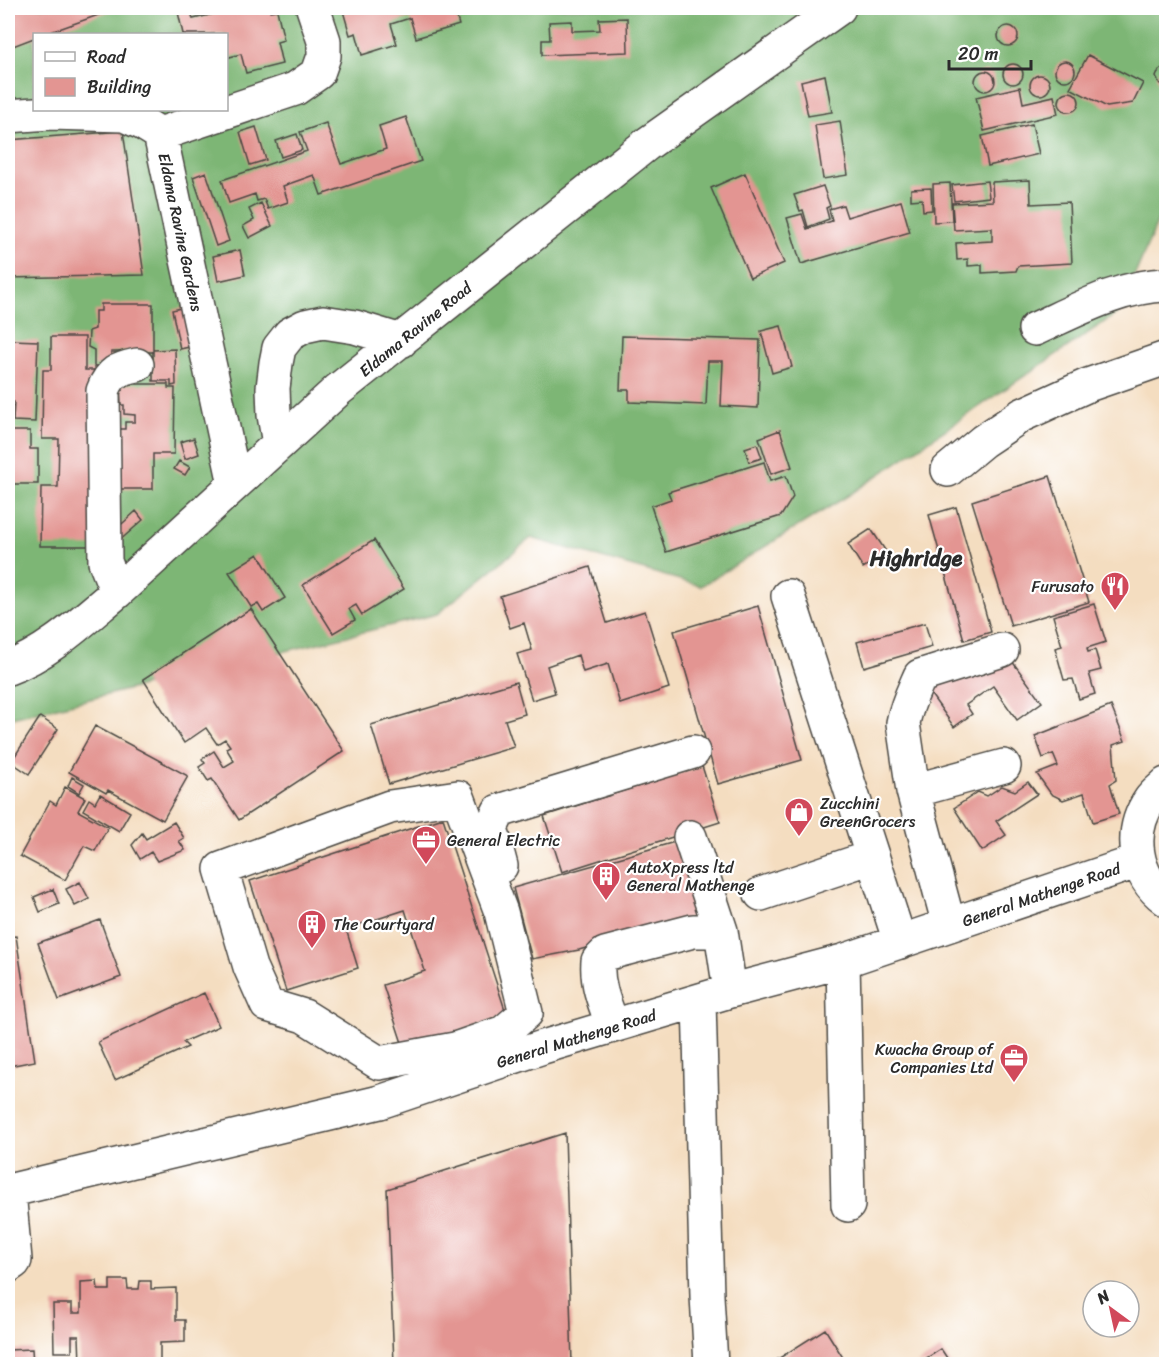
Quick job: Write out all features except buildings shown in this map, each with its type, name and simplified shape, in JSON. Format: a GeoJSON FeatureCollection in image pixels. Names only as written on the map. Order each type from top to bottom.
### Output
{"type":"FeatureCollection","features":[{"type":"Feature","properties":{"kind":"street"},"geometry":{"type":"LineString","coordinates":[[160,134],[295,89],[318,72],[324,56],[324,41],[314,8]]}},
{"type":"Feature","properties":{"kind":"street","name":"Eldama Ravine Road"},"geometry":{"type":"LineString","coordinates":[[8,668],[25,661],[59,639],[117,592],[338,390],[647,144],[821,13]]}},
{"type":"Feature","properties":{"kind":"street","name":"Eldama Ravine Gardens"},"geometry":{"type":"LineString","coordinates":[[8,116],[50,113],[124,115],[160,134],[235,484]]}},
{"type":"Feature","properties":{"kind":"street"},"geometry":{"type":"LineString","coordinates":[[1035,329],[1109,296],[1151,285],[1167,285]]}},
{"type":"Feature","properties":{"kind":"street"},"geometry":{"type":"LineString","coordinates":[[279,444],[274,415],[274,380],[279,348],[290,334],[305,326],[323,322],[355,327],[401,341]]}},
{"type":"Feature","properties":{"kind":"street"},"geometry":{"type":"LineString","coordinates":[[948,470],[983,441],[1022,415],[1088,385],[1167,358]]}},
{"type":"Feature","properties":{"kind":"street"},"geometry":{"type":"LineString","coordinates":[[117,592],[105,562],[103,391],[108,378],[122,368],[137,365]]}},
{"type":"Feature","properties":{"kind":"street"},"geometry":{"type":"LineString","coordinates":[[788,596],[900,942]]}},
{"type":"Feature","properties":{"kind":"street"},"geometry":{"type":"LineString","coordinates":[[949,925],[913,791],[903,723],[908,702],[920,676],[1002,650]]}},
{"type":"Feature","properties":{"kind":"street"},"geometry":{"type":"LineString","coordinates":[[549,1045],[491,828],[499,811],[693,752]]}},
{"type":"Feature","properties":{"kind":"street"},"geometry":{"type":"LineString","coordinates":[[913,791],[1004,766]]}},
{"type":"Feature","properties":{"kind":"street"},"geometry":{"type":"LineString","coordinates":[[1167,784],[1151,798],[1140,818],[1136,839],[1139,861],[1146,879],[1159,894],[1167,899]]}},
{"type":"Feature","properties":{"kind":"street"},"geometry":{"type":"LineString","coordinates":[[458,797],[501,912],[526,1013],[504,1032],[465,1046],[379,1063],[304,1016],[267,1005],[250,967],[221,868],[390,807],[458,797]]}},
{"type":"Feature","properties":{"kind":"street"},"geometry":{"type":"LineString","coordinates":[[690,837],[721,931],[730,991]]}},
{"type":"Feature","properties":{"kind":"street"},"geometry":{"type":"LineString","coordinates":[[761,894],[872,857]]}},
{"type":"Feature","properties":{"kind":"street","name":"General Mathenge Road"},"geometry":{"type":"LineString","coordinates":[[8,1191],[380,1102],[549,1045],[730,991],[843,961],[1139,861]]}},
{"type":"Feature","properties":{"kind":"street"},"geometry":{"type":"LineString","coordinates":[[613,1026],[602,997],[597,972],[598,961],[605,954],[693,931],[721,931]]}},
{"type":"Feature","properties":{"kind":"street"},"geometry":{"type":"LineString","coordinates":[[843,961],[848,1205]]}},
{"type":"Feature","properties":{"kind":"street"},"geometry":{"type":"LineString","coordinates":[[699,1001],[711,1365]]}},
{"type":"Feature","properties":{"kind":"street"},"geometry":{"type":"LineString","coordinates":[[379,1063],[380,1102]]}},
{"type":"Feature","properties":{"kind":"street"},"geometry":{"type":"LineString","coordinates":[[8,1191],[15,1260],[8,1266]]}},
{"type":"Feature","properties":{"kind":"green space"},"geometry":{"type":"Polygon","coordinates":[[[8,8],[1166,8],[1166,202],[1119,312],[849,495],[701,586],[531,538],[437,614],[8,719],[8,8]]]}},
{"type":"Feature","properties":{"kind":"place","name":"Furusato"},"geometry":{"type":"Point","coordinates":[1115,612]}},
{"type":"Feature","properties":{"kind":"place","name":"Zucchini GreenGrocers"},"geometry":{"type":"Point","coordinates":[799,838]}},
{"type":"Feature","properties":{"kind":"place","name":"General Electric"},"geometry":{"type":"Point","coordinates":[426,866]}},
{"type":"Feature","properties":{"kind":"place","name":"AutoXpress ltd General Mathenge"},"geometry":{"type":"Point","coordinates":[606,902]}},
{"type":"Feature","properties":{"kind":"place","name":"The Courtyard"},"geometry":{"type":"Point","coordinates":[312,950]}},
{"type":"Feature","properties":{"kind":"place","name":"Kwacha Group of Companies Ltd"},"geometry":{"type":"Point","coordinates":[1014,1084]}},
{"type":"Feature","properties":{"kind":"district","name":"Highridge"},"geometry":{"type":"Point","coordinates":[916,558]}}]}
